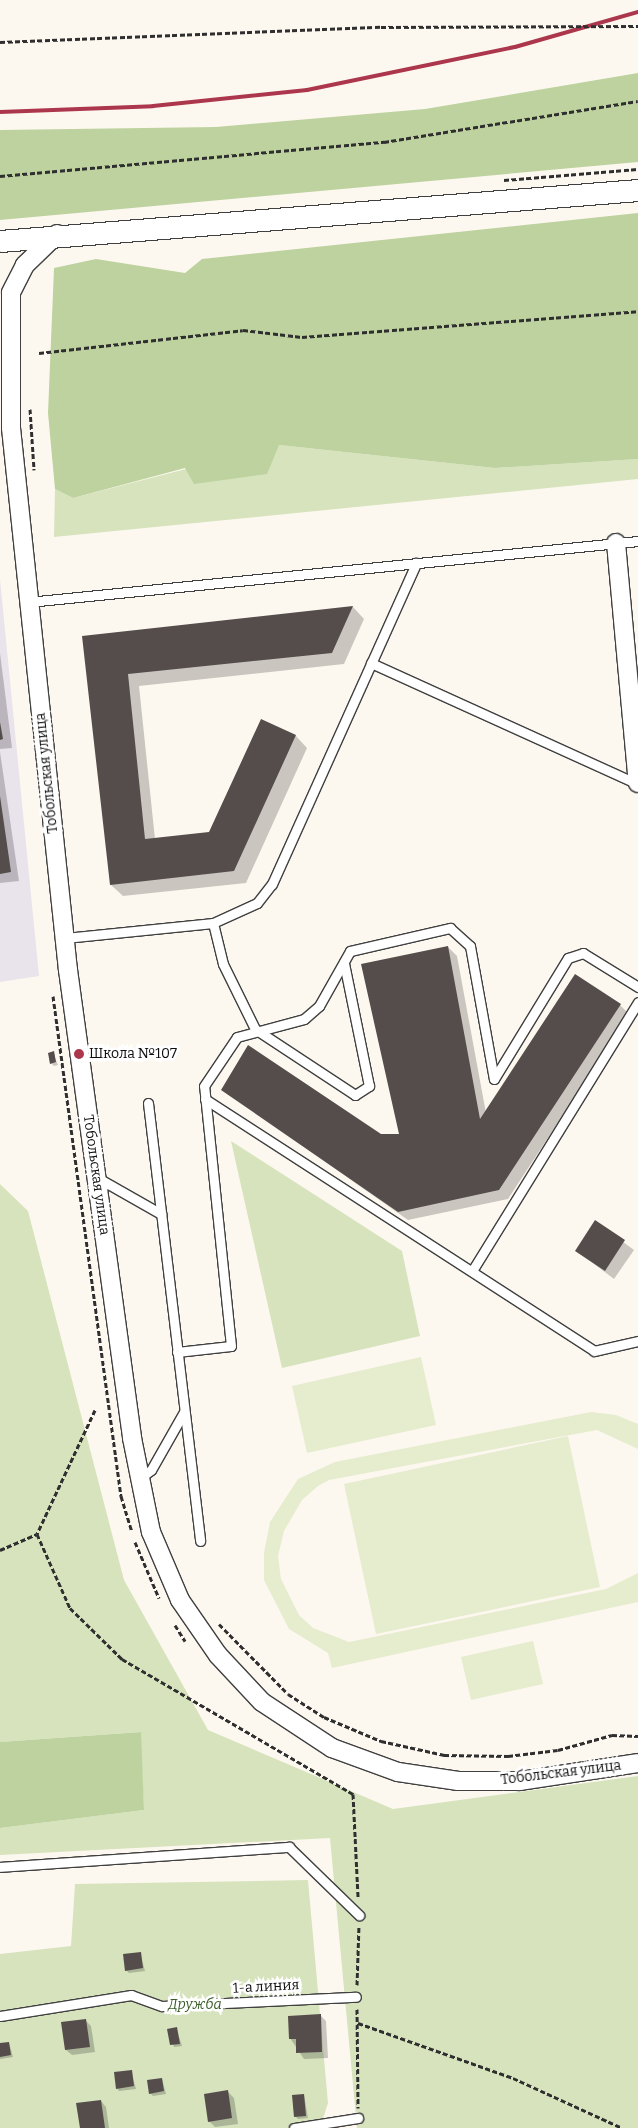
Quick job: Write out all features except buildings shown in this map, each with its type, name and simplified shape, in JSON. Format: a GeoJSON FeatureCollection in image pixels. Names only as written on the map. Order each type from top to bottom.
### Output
{"type":"FeatureCollection","features":[{"type":"Feature","properties":{"kind":"street"},"geometry":{"type":"LineString","coordinates":[[0,241],[57,234],[638,190]]}},
{"type":"Feature","properties":{"kind":"street","name":"Тобольская улица"},"geometry":{"type":"LineString","coordinates":[[57,234],[25,265],[11,293],[11,428],[65,938],[96,1177],[138,1479],[161,1557],[196,1627],[241,1682],[309,1735],[363,1761],[458,1781],[520,1781],[638,1763]]}},
{"type":"Feature","properties":{"kind":"street"},"geometry":{"type":"LineString","coordinates":[[0,388],[11,428]]}},
{"type":"Feature","properties":{"kind":"street"},"geometry":{"type":"LineString","coordinates":[[616,543],[632,634],[638,783]]}},
{"type":"Feature","properties":{"kind":"lane"},"geometry":{"type":"LineString","coordinates":[[28,602],[638,541]]}},
{"type":"Feature","properties":{"kind":"lane"},"geometry":{"type":"LineString","coordinates":[[65,938],[213,924],[257,903],[272,884],[416,563]]}},
{"type":"Feature","properties":{"kind":"lane"},"geometry":{"type":"LineString","coordinates":[[371,663],[638,783]]}},
{"type":"Feature","properties":{"kind":"lane"},"geometry":{"type":"LineString","coordinates":[[213,924],[223,964],[255,1029],[355,1095],[369,1086],[344,963]]}},
{"type":"Feature","properties":{"kind":"lane"},"geometry":{"type":"LineString","coordinates":[[177,1352],[231,1346],[224,1242],[204,1086],[237,1037],[255,1029],[304,1019],[319,1006],[350,951],[450,928],[470,946],[494,1079],[568,958],[583,953],[638,987]]}},
{"type":"Feature","properties":{"kind":"lane"},"geometry":{"type":"LineString","coordinates":[[472,1271],[638,1002]]}},
{"type":"Feature","properties":{"kind":"lane"},"geometry":{"type":"LineString","coordinates":[[205,1099],[594,1351],[638,1342]]}},
{"type":"Feature","properties":{"kind":"lane"},"geometry":{"type":"LineString","coordinates":[[148,1103],[200,1541]]}},
{"type":"Feature","properties":{"kind":"lane"},"geometry":{"type":"LineString","coordinates":[[96,1177],[161,1214]]}},
{"type":"Feature","properties":{"kind":"lane"},"geometry":{"type":"LineString","coordinates":[[138,1479],[151,1470],[184,1412]]}},
{"type":"Feature","properties":{"kind":"lane"},"geometry":{"type":"LineString","coordinates":[[0,1867],[289,1847],[359,1915]]}},
{"type":"Feature","properties":{"kind":"lane","name":"1-а линия"},"geometry":{"type":"LineString","coordinates":[[0,2016],[131,1995],[162,2006],[356,1997]]}},
{"type":"Feature","properties":{"kind":"lane"},"geometry":{"type":"LineString","coordinates":[[294,2128],[358,2118]]}},
{"type":"Feature","properties":{"kind":"path"},"geometry":{"type":"LineString","coordinates":[[0,42],[381,27],[638,26]]}},
{"type":"Feature","properties":{"kind":"path"},"geometry":{"type":"LineString","coordinates":[[0,176],[384,142],[638,100]]}},
{"type":"Feature","properties":{"kind":"path"},"geometry":{"type":"LineString","coordinates":[[39,353],[244,330],[302,337],[638,311]]}},
{"type":"Feature","properties":{"kind":"path"},"geometry":{"type":"LineString","coordinates":[[29,397],[34,475]]}},
{"type":"Feature","properties":{"kind":"path"},"geometry":{"type":"LineString","coordinates":[[0,1550],[37,1534],[96,1410]]}},
{"type":"Feature","properties":{"kind":"path"},"geometry":{"type":"LineString","coordinates":[[37,1534],[70,1608],[122,1659],[354,1794],[359,1915],[356,1997],[358,2022],[358,2118]]}},
{"type":"Feature","properties":{"kind":"path"},"geometry":{"type":"LineString","coordinates":[[217,1622],[288,1694],[324,1717],[381,1741],[444,1755],[508,1756],[558,1750],[612,1735],[638,1736]]}},
{"type":"Feature","properties":{"kind":"path"},"geometry":{"type":"LineString","coordinates":[[358,2022],[512,2078],[622,2128]]}},
{"type":"Feature","properties":{"kind":"shaded area"},"geometry":{"type":"Polygon","coordinates":[[[0,579],[39,976],[0,982],[0,579]]]}},
{"type":"Feature","properties":{"kind":"green space"},"geometry":{"type":"Polygon","coordinates":[[[638,73],[638,162],[0,220],[0,130],[216,127],[425,109],[638,73]]]}},
{"type":"Feature","properties":{"kind":"green space"},"geometry":{"type":"Polygon","coordinates":[[[638,213],[638,459],[495,468],[279,445],[267,474],[194,484],[185,468],[73,498],[55,489],[48,413],[54,268],[96,259],[185,273],[202,259],[638,213]]]}},
{"type":"Feature","properties":{"kind":"green space"},"geometry":{"type":"Polygon","coordinates":[[[279,445],[495,468],[638,459],[638,479],[54,537],[55,489],[73,498],[279,445]]]}},
{"type":"Feature","properties":{"kind":"green space"},"geometry":{"type":"Polygon","coordinates":[[[231,1141],[402,1251],[420,1336],[282,1368],[231,1141]]]}},
{"type":"Feature","properties":{"kind":"green space"},"geometry":{"type":"Polygon","coordinates":[[[0,1184],[28,1211],[124,1580],[208,1730],[393,1809],[638,1776],[638,2128],[357,2128],[330,1838],[0,1855],[0,1828],[144,1810],[140,1732],[0,1742],[0,1184]]]}},
{"type":"Feature","properties":{"kind":"green space"},"geometry":{"type":"Polygon","coordinates":[[[421,1357],[436,1425],[307,1453],[292,1386],[421,1357]]]}},
{"type":"Feature","properties":{"kind":"green space"},"geometry":{"type":"Polygon","coordinates":[[[591,1412],[616,1415],[638,1424],[638,1449],[597,1430],[329,1480],[318,1486],[302,1500],[284,1531],[278,1556],[281,1579],[299,1615],[313,1628],[349,1642],[606,1589],[638,1573],[638,1602],[332,1668],[328,1653],[289,1629],[264,1580],[264,1553],[270,1522],[298,1479],[335,1462],[591,1412]]]}},
{"type":"Feature","properties":{"kind":"green space"},"geometry":{"type":"Polygon","coordinates":[[[568,1436],[600,1587],[376,1634],[344,1484],[568,1436]]]}},
{"type":"Feature","properties":{"kind":"green space"},"geometry":{"type":"Polygon","coordinates":[[[533,1641],[543,1684],[471,1700],[461,1657],[533,1641]]]}},
{"type":"Feature","properties":{"kind":"green space"},"geometry":{"type":"Polygon","coordinates":[[[141,1732],[144,1810],[0,1828],[0,1742],[141,1732]]]}},
{"type":"Feature","properties":{"kind":"green space","name":"Дружба"},"geometry":{"type":"Polygon","coordinates":[[[308,1880],[328,2103],[320,2128],[0,2128],[0,1954],[71,1946],[75,1884],[308,1880]]]}},
{"type":"Feature","properties":{"kind":"railway"},"geometry":{"type":"LineString","coordinates":[[0,112],[153,106],[307,90],[515,47],[638,12]]}},
{"type":"Feature","properties":{"kind":"place","name":"Школа №107"},"geometry":{"type":"Point","coordinates":[79,1054]}}]}
